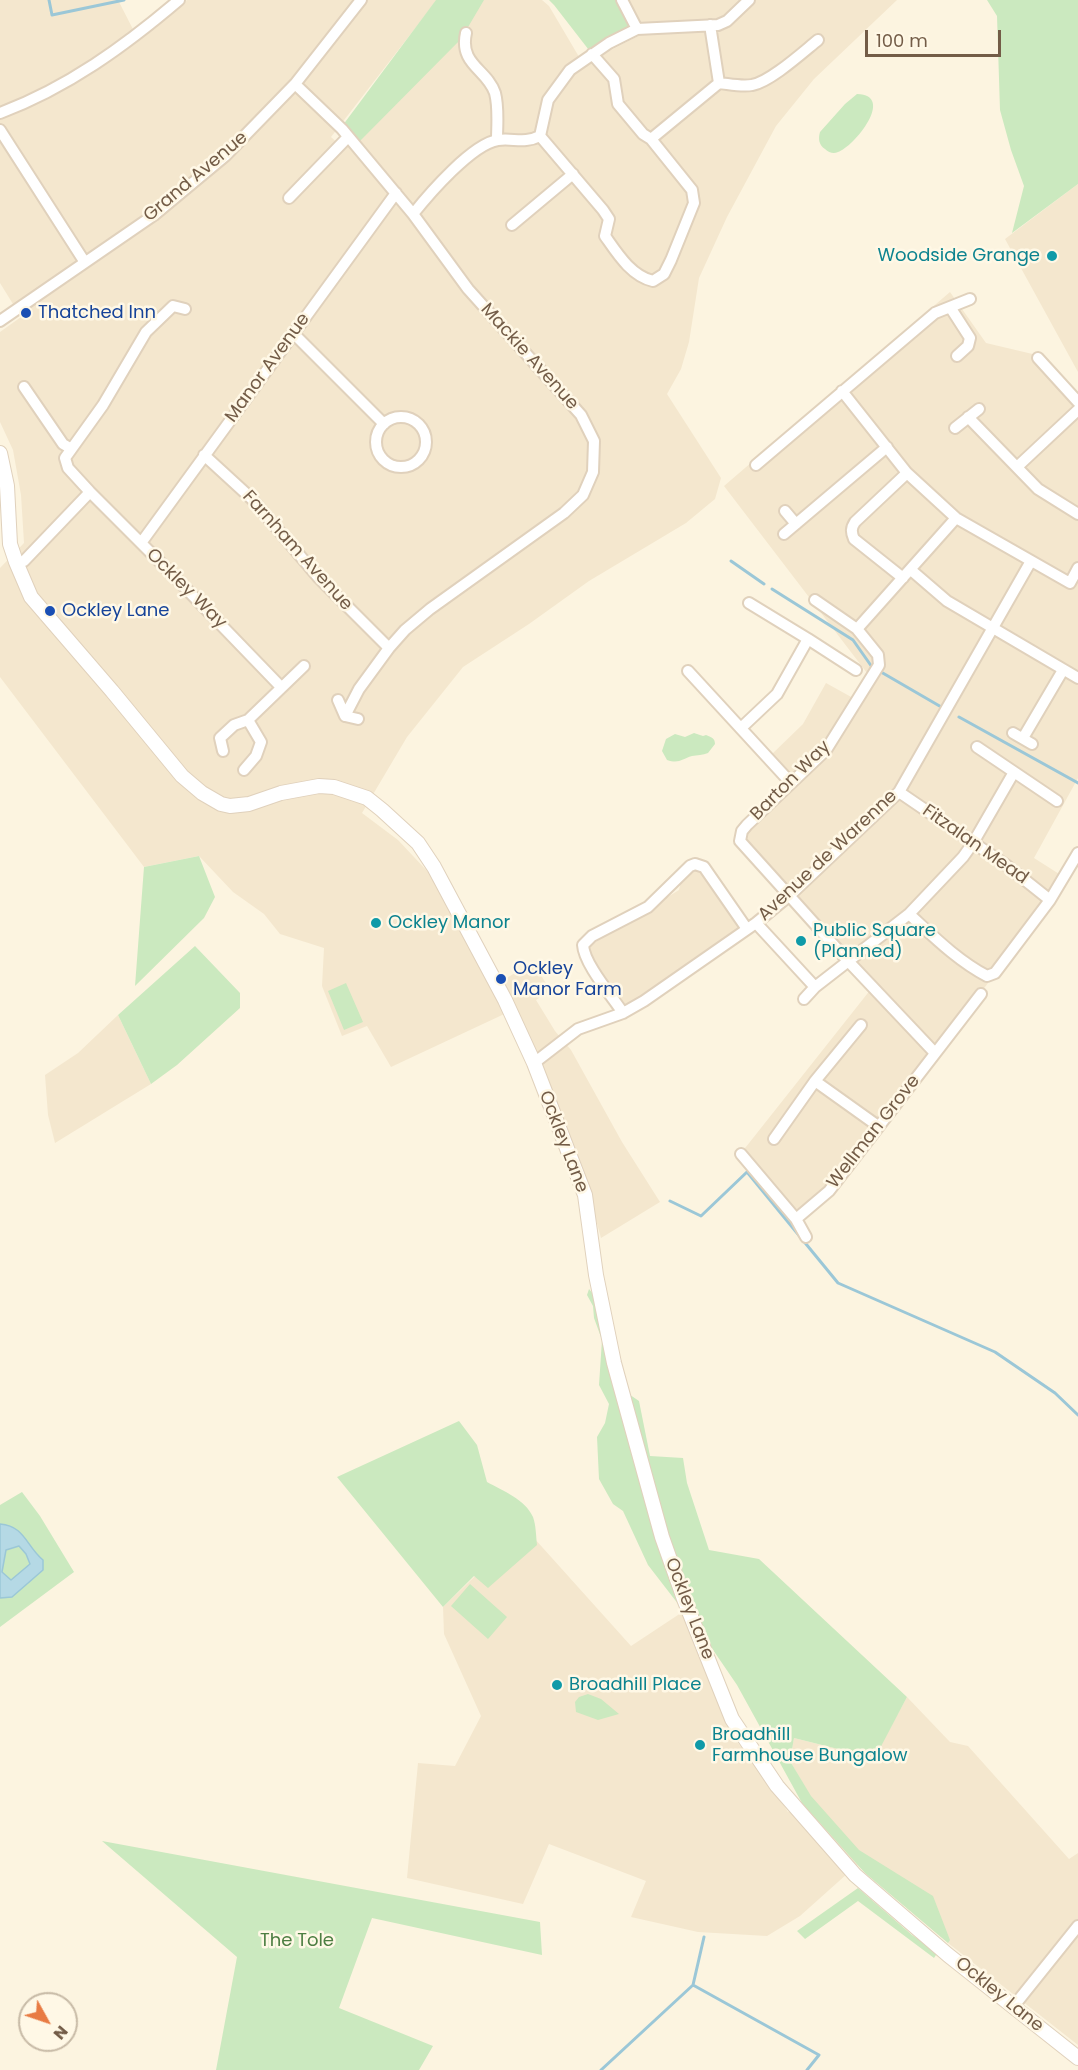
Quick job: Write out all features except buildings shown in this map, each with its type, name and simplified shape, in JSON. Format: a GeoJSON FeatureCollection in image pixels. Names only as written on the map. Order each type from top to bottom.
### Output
{"type":"FeatureCollection","features":[{"type":"Feature","properties":{"kind":"street"},"geometry":{"type":"LineString","coordinates":[[0,113],[43,96],[88,69],[178,0]]}},
{"type":"Feature","properties":{"kind":"street","name":"Grand Avenue"},"geometry":{"type":"LineString","coordinates":[[0,321],[154,215],[190,187],[256,125],[295,84],[361,0]]}},
{"type":"Feature","properties":{"kind":"street"},"geometry":{"type":"LineString","coordinates":[[622,0],[637,29]]}},
{"type":"Feature","properties":{"kind":"street"},"geometry":{"type":"LineString","coordinates":[[540,136],[548,100],[570,70],[592,54],[637,29],[710,25],[727,21],[750,0]]}},
{"type":"Feature","properties":{"kind":"street"},"geometry":{"type":"LineString","coordinates":[[710,25],[719,83]]}},
{"type":"Feature","properties":{"kind":"street"},"geometry":{"type":"LineString","coordinates":[[466,33],[465,53],[495,92],[497,140]]}},
{"type":"Feature","properties":{"kind":"street"},"geometry":{"type":"LineString","coordinates":[[651,139],[719,83],[747,85],[760,82],[818,40]]}},
{"type":"Feature","properties":{"kind":"street"},"geometry":{"type":"LineString","coordinates":[[540,136],[593,196],[609,219],[604,236],[618,254],[637,274],[646,279],[653,281],[664,274],[694,203],[692,189],[651,139],[643,134],[618,104],[614,78],[592,54]]}},
{"type":"Feature","properties":{"kind":"street","name":"Mackie Avenue"},"geometry":{"type":"LineString","coordinates":[[295,84],[348,137],[396,193],[468,289],[581,416],[594,441],[592,472],[583,495],[564,513],[430,609],[389,648],[359,689],[345,716]]}},
{"type":"Feature","properties":{"kind":"street"},"geometry":{"type":"LineString","coordinates":[[0,129],[84,261]]}},
{"type":"Feature","properties":{"kind":"street"},"geometry":{"type":"LineString","coordinates":[[413,214],[447,175],[479,150],[497,140],[530,141],[540,136]]}},
{"type":"Feature","properties":{"kind":"street"},"geometry":{"type":"LineString","coordinates":[[289,198],[348,137]]}},
{"type":"Feature","properties":{"kind":"street"},"geometry":{"type":"LineString","coordinates":[[512,225],[573,174]]}},
{"type":"Feature","properties":{"kind":"street","name":"Manor Avenue"},"geometry":{"type":"LineString","coordinates":[[141,543],[396,193]]}},
{"type":"Feature","properties":{"kind":"street"},"geometry":{"type":"LineString","coordinates":[[756,465],[935,313],[970,299]]}},
{"type":"Feature","properties":{"kind":"street"},"geometry":{"type":"LineString","coordinates":[[24,387],[63,444],[70,448],[103,405],[146,332],[173,306],[185,309]]}},
{"type":"Feature","properties":{"kind":"street"},"geometry":{"type":"LineString","coordinates":[[950,307],[970,338],[968,346],[957,356]]}},
{"type":"Feature","properties":{"kind":"street"},"geometry":{"type":"LineString","coordinates":[[293,333],[301,338],[384,424]]}},
{"type":"Feature","properties":{"kind":"street"},"geometry":{"type":"LineString","coordinates":[[1038,358],[1078,402]]}},
{"type":"Feature","properties":{"kind":"street"},"geometry":{"type":"LineString","coordinates":[[842,390],[907,473],[956,518],[1070,583],[1078,568]]}},
{"type":"Feature","properties":{"kind":"street"},"geometry":{"type":"LineString","coordinates":[[955,428],[979,409]]}},
{"type":"Feature","properties":{"kind":"street"},"geometry":{"type":"LineString","coordinates":[[1017,467],[1078,410]]}},
{"type":"Feature","properties":{"kind":"street"},"geometry":{"type":"LineString","coordinates":[[399,417],[416,422],[426,435],[426,444],[420,460],[405,467],[397,467],[383,460],[376,446],[376,438],[384,424],[399,417]]}},
{"type":"Feature","properties":{"kind":"street"},"geometry":{"type":"LineString","coordinates":[[968,417],[1038,489],[1078,514]]}},
{"type":"Feature","properties":{"kind":"street"},"geometry":{"type":"LineString","coordinates":[[784,534],[887,447]]}},
{"type":"Feature","properties":{"kind":"street","name":"Ockley Way"},"geometry":{"type":"LineString","coordinates":[[70,448],[65,458],[68,468],[281,687]]}},
{"type":"Feature","properties":{"kind":"street","name":"Ockley Lane"},"geometry":{"type":"LineString","coordinates":[[0,453],[7,486],[10,544],[31,597],[182,776],[202,793],[221,804],[230,806],[249,804],[305,788],[334,787],[367,798],[418,843],[434,867],[505,1000],[534,1063],[585,1195],[596,1275],[614,1363],[662,1537],[732,1719],[777,1786],[855,1875],[948,1955],[1078,2058]]}},
{"type":"Feature","properties":{"kind":"street","name":"Farnham Avenue"},"geometry":{"type":"LineString","coordinates":[[204,455],[252,499],[318,577],[389,648]]}},
{"type":"Feature","properties":{"kind":"street"},"geometry":{"type":"LineString","coordinates":[[907,473],[855,522],[851,534],[854,539],[947,601],[1078,678]]}},
{"type":"Feature","properties":{"kind":"street"},"geometry":{"type":"LineString","coordinates":[[16,562],[24,561],[90,492]]}},
{"type":"Feature","properties":{"kind":"street"},"geometry":{"type":"LineString","coordinates":[[785,511],[796,524]]}},
{"type":"Feature","properties":{"kind":"street"},"geometry":{"type":"LineString","coordinates":[[857,629],[956,518]]}},
{"type":"Feature","properties":{"kind":"street","name":"Avenue de Warenne"},"geometry":{"type":"LineString","coordinates":[[534,1063],[578,1029],[623,1013],[752,926],[790,895],[899,792],[1031,561]]}},
{"type":"Feature","properties":{"kind":"street","name":"Barton Way"},"geometry":{"type":"LineString","coordinates":[[790,895],[740,841],[742,831],[826,750],[879,665],[878,655],[872,645],[857,629],[815,600]]}},
{"type":"Feature","properties":{"kind":"street"},"geometry":{"type":"LineString","coordinates":[[749,603],[856,670]]}},
{"type":"Feature","properties":{"kind":"street"},"geometry":{"type":"LineString","coordinates":[[741,728],[777,694],[808,639]]}},
{"type":"Feature","properties":{"kind":"street"},"geometry":{"type":"LineString","coordinates":[[222,751],[220,738],[234,726],[248,720],[304,666]]}},
{"type":"Feature","properties":{"kind":"street"},"geometry":{"type":"LineString","coordinates":[[1023,738],[1063,670]]}},
{"type":"Feature","properties":{"kind":"street"},"geometry":{"type":"LineString","coordinates":[[688,671],[791,783]]}},
{"type":"Feature","properties":{"kind":"street"},"geometry":{"type":"LineString","coordinates":[[338,700],[345,716],[358,719]]}},
{"type":"Feature","properties":{"kind":"street"},"geometry":{"type":"LineString","coordinates":[[244,770],[256,756],[261,742],[248,720]]}},
{"type":"Feature","properties":{"kind":"street"},"geometry":{"type":"LineString","coordinates":[[977,747],[1057,801]]}},
{"type":"Feature","properties":{"kind":"street"},"geometry":{"type":"LineString","coordinates":[[804,999],[815,987],[909,914],[963,857],[1014,772]]}},
{"type":"Feature","properties":{"kind":"street","name":"Fitzalan Mead"},"geometry":{"type":"LineString","coordinates":[[899,792],[1006,865],[1050,900]]}},
{"type":"Feature","properties":{"kind":"street"},"geometry":{"type":"LineString","coordinates":[[909,914],[937,941],[987,976],[999,969],[1050,900],[1078,853]]}},
{"type":"Feature","properties":{"kind":"street"},"geometry":{"type":"LineString","coordinates":[[623,1013],[588,961],[583,945],[592,936],[648,906],[694,864],[704,867],[752,926],[815,987]]}},
{"type":"Feature","properties":{"kind":"street"},"geometry":{"type":"LineString","coordinates":[[790,895],[849,962],[935,1053]]}},
{"type":"Feature","properties":{"kind":"street","name":"Wellman Grove"},"geometry":{"type":"LineString","coordinates":[[796,1219],[829,1191],[981,994]]}},
{"type":"Feature","properties":{"kind":"street"},"geometry":{"type":"LineString","coordinates":[[774,1139],[815,1081],[861,1025]]}},
{"type":"Feature","properties":{"kind":"street"},"geometry":{"type":"LineString","coordinates":[[815,1081],[878,1126]]}},
{"type":"Feature","properties":{"kind":"street"},"geometry":{"type":"LineString","coordinates":[[741,1154],[796,1219],[806,1237]]}},
{"type":"Feature","properties":{"kind":"street"},"geometry":{"type":"LineString","coordinates":[[1013,2007],[1078,1926]]}},
{"type":"Feature","properties":{"kind":"shaded area"},"geometry":{"type":"Polygon","coordinates":[[[0,0],[118,0],[138,39],[187,0],[437,0],[331,137],[342,147],[479,0],[542,0],[549,6],[585,67],[642,34],[627,0],[897,0],[814,79],[776,126],[727,217],[699,278],[689,342],[681,369],[667,394],[721,478],[715,499],[686,523],[589,581],[463,667],[407,737],[362,813],[398,840],[429,873],[492,987],[533,962],[550,990],[536,1000],[555,1031],[571,1050],[622,1142],[660,1202],[601,1238],[583,1173],[515,1009],[391,1067],[367,1026],[342,1036],[322,986],[324,948],[280,934],[264,914],[233,892],[199,856],[144,867],[0,677],[0,568],[24,543],[21,495],[13,450],[0,422],[0,332],[21,317],[0,283],[0,0]]]}},
{"type":"Feature","properties":{"kind":"shaded area","name":"Woodside Grange"},"geometry":{"type":"Polygon","coordinates":[[[1078,184],[1078,372],[1005,239],[1078,184]]]}},
{"type":"Feature","properties":{"kind":"shaded area"},"geometry":{"type":"Polygon","coordinates":[[[950,292],[986,343],[1041,356],[1078,392],[1078,778],[1034,858],[1067,879],[906,1091],[798,1227],[738,1157],[871,989],[745,838],[745,831],[795,782],[770,756],[803,724],[826,683],[853,698],[867,673],[724,486],[950,292]]]}},
{"type":"Feature","properties":{"kind":"shaded area"},"geometry":{"type":"Polygon","coordinates":[[[698,867],[741,928],[624,1007],[586,948],[679,890],[682,877],[698,867]]]}},
{"type":"Feature","properties":{"kind":"shaded area"},"geometry":{"type":"Polygon","coordinates":[[[118,1015],[151,1084],[55,1143],[48,1115],[45,1075],[78,1053],[118,1015]]]}},
{"type":"Feature","properties":{"kind":"shaded area"},"geometry":{"type":"Polygon","coordinates":[[[525,1528],[631,1646],[684,1611],[731,1734],[788,1812],[810,1796],[790,1761],[794,1738],[838,1749],[856,1759],[876,1754],[907,1697],[950,1742],[968,1746],[1069,1859],[1078,1853],[1078,2045],[948,1943],[857,1865],[800,1916],[767,1936],[698,1932],[631,1917],[646,1881],[549,1844],[523,1904],[407,1878],[418,1763],[455,1766],[481,1716],[444,1634],[443,1607],[525,1528]]]}},
{"type":"Feature","properties":{"kind":"green space"},"geometry":{"type":"Polygon","coordinates":[[[436,0],[484,0],[461,39],[360,141],[337,133],[436,0]]]}},
{"type":"Feature","properties":{"kind":"green space"},"geometry":{"type":"Polygon","coordinates":[[[549,0],[622,0],[637,29],[592,54],[549,0]]]}},
{"type":"Feature","properties":{"kind":"green space"},"geometry":{"type":"Polygon","coordinates":[[[987,0],[1078,0],[1078,184],[1012,233],[1024,186],[1000,110],[997,16],[987,0]]]}},
{"type":"Feature","properties":{"kind":"green space"},"geometry":{"type":"Polygon","coordinates":[[[857,94],[868,97],[873,103],[868,122],[845,148],[831,153],[820,144],[820,132],[857,94]]]}},
{"type":"Feature","properties":{"kind":"green space"},"geometry":{"type":"Polygon","coordinates":[[[694,733],[713,739],[715,744],[708,753],[678,761],[667,760],[662,751],[666,739],[675,734],[685,737],[694,733]]]}},
{"type":"Feature","properties":{"kind":"green space"},"geometry":{"type":"Polygon","coordinates":[[[199,856],[215,897],[204,918],[135,986],[144,867],[199,856]]]}},
{"type":"Feature","properties":{"kind":"green space"},"geometry":{"type":"Polygon","coordinates":[[[195,946],[240,993],[240,1008],[177,1065],[151,1084],[118,1015],[195,946]]]}},
{"type":"Feature","properties":{"kind":"green space"},"geometry":{"type":"Polygon","coordinates":[[[346,983],[363,1022],[344,1030],[328,991],[346,983]]]}},
{"type":"Feature","properties":{"kind":"green space"},"geometry":{"type":"Polygon","coordinates":[[[589,1289],[593,1294],[614,1384],[639,1401],[650,1456],[683,1458],[687,1483],[709,1550],[759,1559],[907,1697],[877,1754],[856,1759],[838,1749],[794,1738],[790,1761],[811,1796],[859,1850],[933,1896],[950,1940],[948,1943],[865,1873],[802,1803],[737,1685],[709,1644],[648,1565],[623,1511],[613,1504],[599,1479],[597,1437],[605,1423],[609,1404],[599,1385],[602,1340],[594,1318],[593,1306],[587,1295],[589,1289]]]}},
{"type":"Feature","properties":{"kind":"green space"},"geometry":{"type":"Polygon","coordinates":[[[459,1421],[477,1445],[487,1482],[525,1505],[533,1517],[537,1545],[488,1588],[474,1576],[443,1607],[337,1477],[459,1421]]]}},
{"type":"Feature","properties":{"kind":"green space"},"geometry":{"type":"Polygon","coordinates":[[[22,1492],[40,1516],[74,1572],[0,1627],[0,1505],[22,1492]]]}},
{"type":"Feature","properties":{"kind":"green space"},"geometry":{"type":"Polygon","coordinates":[[[470,1584],[507,1617],[488,1639],[451,1606],[470,1584]]]}},
{"type":"Feature","properties":{"kind":"green space"},"geometry":{"type":"Polygon","coordinates":[[[588,1694],[601,1699],[619,1714],[598,1720],[576,1712],[575,1702],[579,1697],[588,1694]]]}},
{"type":"Feature","properties":{"kind":"green space","name":"The Tole"},"geometry":{"type":"Polygon","coordinates":[[[102,1841],[540,1922],[542,1955],[372,1918],[339,2008],[433,2046],[419,2070],[216,2070],[237,1957],[102,1841]]]}},
{"type":"Feature","properties":{"kind":"green space"},"geometry":{"type":"Polygon","coordinates":[[[858,1888],[912,1935],[938,1952],[934,1958],[858,1901],[805,1939],[797,1931],[858,1888]]]}},
{"type":"Feature","properties":{"kind":"water"},"geometry":{"type":"Polygon","coordinates":[[[0,1524],[15,1528],[20,1533],[43,1560],[43,1570],[12,1597],[0,1598],[0,1524]],[[19,1546],[6,1550],[2,1572],[11,1580],[30,1564],[26,1554],[19,1546]]]}},
{"type":"Feature","properties":{"kind":"waterway"},"geometry":{"type":"LineString","coordinates":[[49,0],[52,15],[124,0]]}},
{"type":"Feature","properties":{"kind":"waterway"},"geometry":{"type":"LineString","coordinates":[[731,561],[764,584]]}},
{"type":"Feature","properties":{"kind":"waterway"},"geometry":{"type":"LineString","coordinates":[[772,589],[853,640],[872,667]]}},
{"type":"Feature","properties":{"kind":"waterway"},"geometry":{"type":"LineString","coordinates":[[881,672],[943,708]]}},
{"type":"Feature","properties":{"kind":"waterway"},"geometry":{"type":"LineString","coordinates":[[959,717],[1078,783]]}},
{"type":"Feature","properties":{"kind":"waterway"},"geometry":{"type":"LineString","coordinates":[[670,1201],[701,1216],[747,1172],[838,1283],[995,1352],[1055,1393],[1078,1415]]}},
{"type":"Feature","properties":{"kind":"waterway"},"geometry":{"type":"LineString","coordinates":[[601,2070],[693,1985],[704,1937]]}},
{"type":"Feature","properties":{"kind":"waterway"},"geometry":{"type":"LineString","coordinates":[[693,1985],[819,2055],[807,2070]]}},
{"type":"Feature","properties":{"kind":"place","name":"Woodside Grange"},"geometry":{"type":"Point","coordinates":[1052,256]}},
{"type":"Feature","properties":{"kind":"place","name":"Thatched Inn"},"geometry":{"type":"Point","coordinates":[26,313]}},
{"type":"Feature","properties":{"kind":"place","name":"Ockley Lane"},"geometry":{"type":"Point","coordinates":[50,611]}},
{"type":"Feature","properties":{"kind":"place","name":"Ockley Manor"},"geometry":{"type":"Point","coordinates":[376,923]}},
{"type":"Feature","properties":{"kind":"place","name":"Public Square (Planned)"},"geometry":{"type":"Point","coordinates":[801,941]}},
{"type":"Feature","properties":{"kind":"place","name":"Ockley Manor Farm"},"geometry":{"type":"Point","coordinates":[501,979]}},
{"type":"Feature","properties":{"kind":"place","name":"Broadhill Place"},"geometry":{"type":"Point","coordinates":[557,1685]}},
{"type":"Feature","properties":{"kind":"place","name":"Broadhill Farmhouse Bungalow"},"geometry":{"type":"Point","coordinates":[700,1745]}}]}
